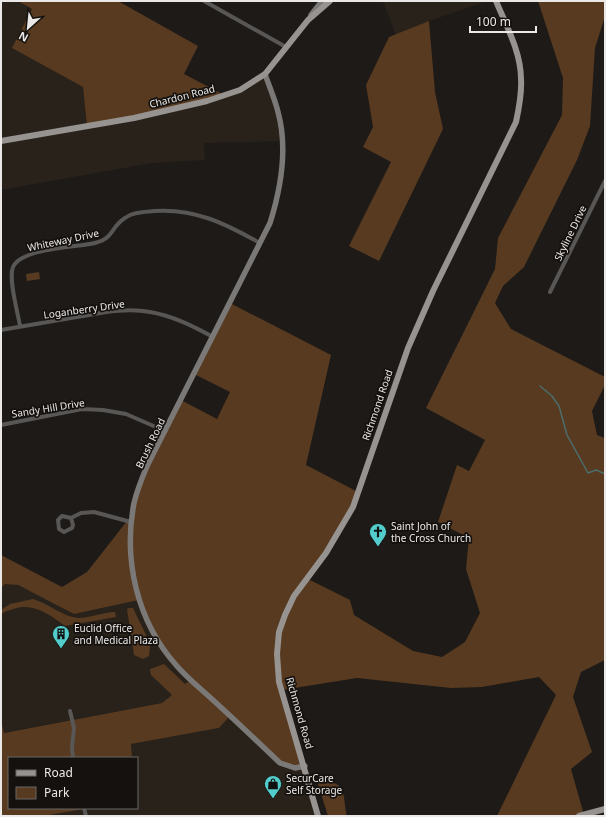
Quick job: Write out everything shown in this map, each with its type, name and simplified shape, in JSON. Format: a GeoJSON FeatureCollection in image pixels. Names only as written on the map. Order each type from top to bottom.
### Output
{"type":"FeatureCollection","features":[{"type":"Feature","properties":{"kind":"main road","name":"Chardon Road"},"geometry":{"type":"LineString","coordinates":[[1,141],[134,118],[207,101],[240,90],[265,74],[308,20],[330,1]]}},
{"type":"Feature","properties":{"kind":"main road","name":"Richmond Road"},"geometry":{"type":"LineString","coordinates":[[318,816],[305,766],[279,682],[277,654],[279,632],[285,614],[294,596],[326,553],[353,507],[408,348],[433,291],[516,122],[520,103],[521,77],[516,52],[496,1]]}},
{"type":"Feature","properties":{"kind":"main road"},"geometry":{"type":"LineString","coordinates":[[579,816],[605,809]]}},
{"type":"Feature","properties":{"kind":"street"},"geometry":{"type":"LineString","coordinates":[[204,1],[286,47]]}},
{"type":"Feature","properties":{"kind":"street"},"geometry":{"type":"LineString","coordinates":[[308,20],[322,1]]}},
{"type":"Feature","properties":{"kind":"street","name":"Brush Road"},"geometry":{"type":"LineString","coordinates":[[265,74],[278,111],[283,145],[282,171],[277,200],[270,223],[140,483],[134,501],[131,522],[130,548],[134,581],[139,600],[156,638],[176,665],[280,763],[295,768],[305,766]]}},
{"type":"Feature","properties":{"kind":"street","name":"Skyline Drive"},"geometry":{"type":"LineString","coordinates":[[550,292],[605,181]]}},
{"type":"Feature","properties":{"kind":"street","name":"Whiteway Drive"},"geometry":{"type":"LineString","coordinates":[[20,326],[11,274],[16,261],[28,254],[99,242],[112,234],[124,218],[132,215],[164,210],[200,214],[219,221],[260,243]]}},
{"type":"Feature","properties":{"kind":"street","name":"Loganberry Drive"},"geometry":{"type":"LineString","coordinates":[[1,330],[106,312],[127,310],[149,312],[188,324],[213,337]]}},
{"type":"Feature","properties":{"kind":"street","name":"Sandy Hill Drive"},"geometry":{"type":"LineString","coordinates":[[1,425],[82,409],[103,410],[126,414],[165,432]]}},
{"type":"Feature","properties":{"kind":"street"},"geometry":{"type":"LineString","coordinates":[[71,518],[73,525],[72,528],[64,532],[58,526],[58,520],[64,516],[71,518],[81,512],[94,512],[131,522]]}},
{"type":"Feature","properties":{"kind":"street"},"geometry":{"type":"LineString","coordinates":[[70,711],[74,728],[72,746],[73,757]]}},
{"type":"Feature","properties":{"kind":"shaded area"},"geometry":{"type":"Polygon","coordinates":[[[1,1],[18,1],[32,9],[13,48],[83,87],[87,126],[226,96],[265,74],[278,111],[282,141],[204,143],[205,160],[152,163],[1,190],[1,1]]]}},
{"type":"Feature","properties":{"kind":"shaded area"},"geometry":{"type":"Polygon","coordinates":[[[383,1],[487,1],[429,21],[396,35],[383,1]]]}},
{"type":"Feature","properties":{"kind":"shaded area"},"geometry":{"type":"Polygon","coordinates":[[[12,583],[74,614],[139,600],[191,680],[162,703],[1,733],[1,588],[5,584],[12,583]]]}},
{"type":"Feature","properties":{"kind":"shaded area"},"geometry":{"type":"Polygon","coordinates":[[[230,716],[305,766],[318,816],[43,816],[79,809],[138,809],[138,757],[129,757],[132,756],[131,744],[219,728],[230,716]]]}},
{"type":"Feature","properties":{"kind":"green space"},"geometry":{"type":"Polygon","coordinates":[[[18,1],[118,1],[198,46],[184,74],[226,96],[87,126],[83,87],[12,48],[32,9],[18,1]]]}},
{"type":"Feature","properties":{"kind":"green space"},"geometry":{"type":"Polygon","coordinates":[[[538,1],[605,1],[605,16],[595,48],[590,126],[577,160],[524,267],[503,286],[495,303],[511,329],[605,377],[605,385],[592,411],[597,435],[605,438],[605,660],[581,672],[573,697],[592,752],[571,769],[584,815],[497,816],[556,695],[539,677],[482,687],[451,688],[357,678],[282,690],[305,766],[285,766],[230,716],[219,728],[131,744],[132,756],[129,757],[8,757],[8,809],[84,809],[43,816],[1,816],[1,720],[4,733],[162,703],[172,695],[151,675],[150,669],[164,664],[185,684],[191,680],[156,638],[139,600],[74,614],[18,585],[5,584],[1,588],[1,555],[62,587],[87,572],[127,521],[131,522],[139,486],[181,400],[217,419],[230,392],[194,374],[230,303],[331,355],[306,465],[358,492],[353,504],[308,579],[350,600],[354,615],[413,651],[442,657],[465,642],[480,613],[466,569],[469,538],[438,522],[457,465],[469,471],[485,440],[426,408],[495,269],[498,238],[562,115],[563,78],[538,1]]]}},
{"type":"Feature","properties":{"kind":"green space"},"geometry":{"type":"Polygon","coordinates":[[[429,21],[435,92],[443,129],[379,261],[349,246],[391,162],[363,147],[373,127],[366,85],[389,37],[429,21]]]}},
{"type":"Feature","properties":{"kind":"green space"},"geometry":{"type":"Polygon","coordinates":[[[39,272],[40,279],[27,281],[26,274],[39,272]]]}},
{"type":"Feature","properties":{"kind":"green space"},"geometry":{"type":"Polygon","coordinates":[[[33,599],[72,617],[83,618],[115,612],[116,617],[65,626],[53,617],[34,608],[20,607],[6,611],[1,615],[1,610],[10,604],[33,599]]]}},
{"type":"Feature","properties":{"kind":"green space"},"geometry":{"type":"Polygon","coordinates":[[[133,608],[147,637],[150,647],[149,656],[143,659],[134,655],[127,609],[133,608]]]}},
{"type":"Feature","properties":{"kind":"green space"},"geometry":{"type":"Polygon","coordinates":[[[320,777],[324,777],[328,781],[341,787],[344,795],[347,816],[328,816],[317,781],[320,777]]]}},
{"type":"Feature","properties":{"kind":"waterway"},"geometry":{"type":"LineString","coordinates":[[540,386],[552,396],[559,406],[567,435],[588,473],[596,470],[605,474]]}},
{"type":"Feature","properties":{"kind":"place","name":"Saint John of the Cross Church"},"geometry":{"type":"Point","coordinates":[378,547]}},
{"type":"Feature","properties":{"kind":"place","name":"Euclid Office and Medical Plaza"},"geometry":{"type":"Point","coordinates":[61,649]}},
{"type":"Feature","properties":{"kind":"place","name":"SecurCare Self Storage"},"geometry":{"type":"Point","coordinates":[273,799]}}]}
